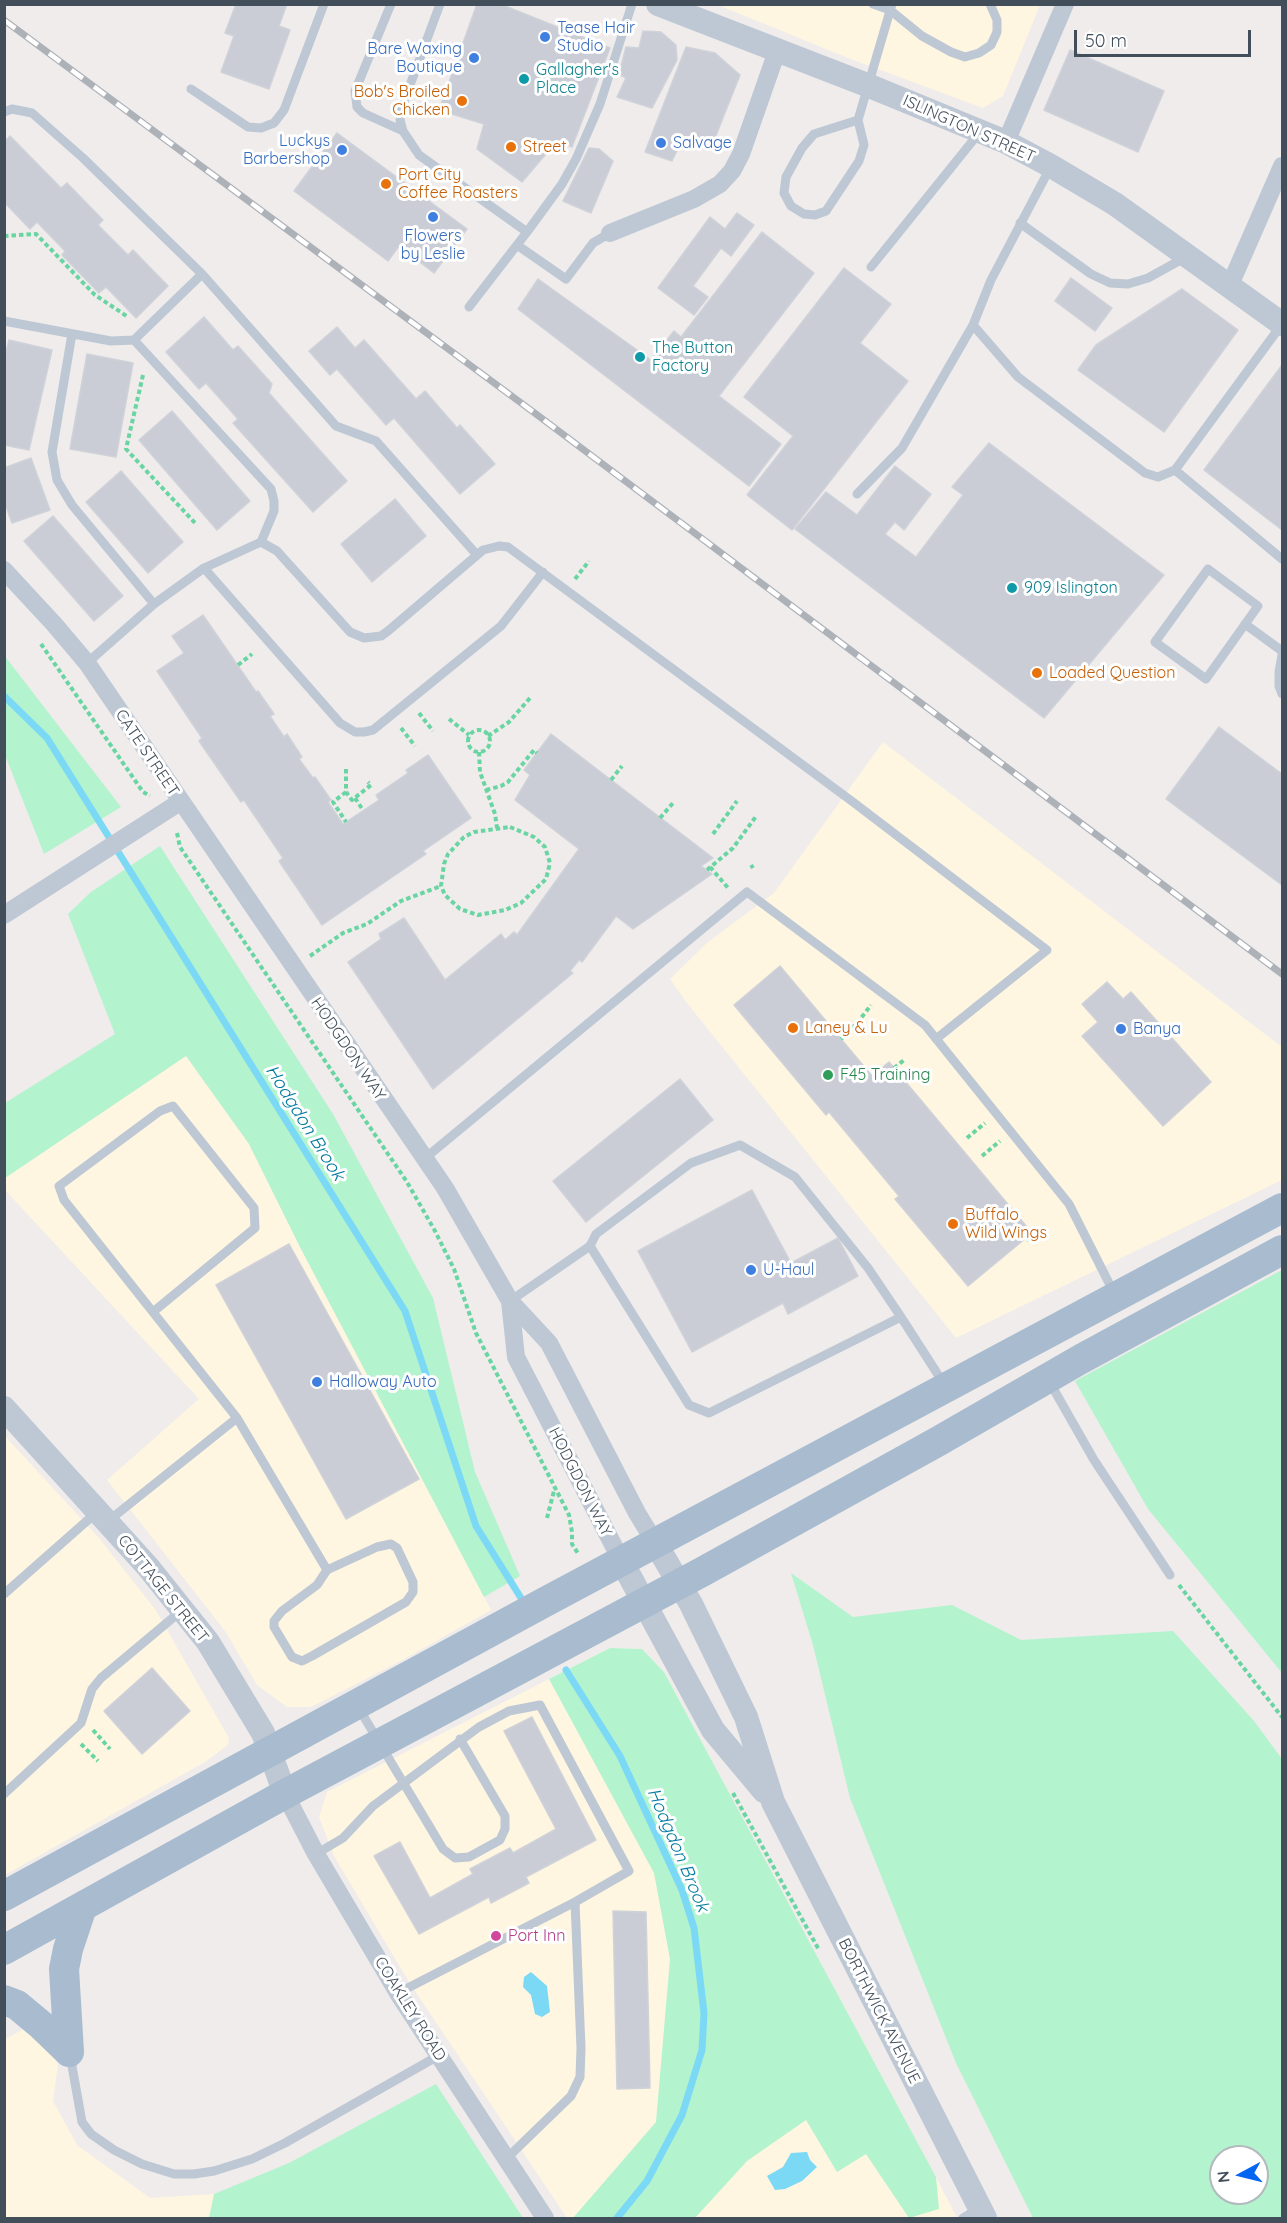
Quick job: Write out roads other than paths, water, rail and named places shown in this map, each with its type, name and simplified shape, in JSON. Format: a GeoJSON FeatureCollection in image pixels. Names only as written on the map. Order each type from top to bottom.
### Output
{"type":"FeatureCollection","features":[{"type":"Feature","properties":{"kind":"main road"},"geometry":{"type":"LineString","coordinates":[[4,1896],[1282,1208]]}},
{"type":"Feature","properties":{"kind":"main road"},"geometry":{"type":"LineString","coordinates":[[4,1950],[285,1794],[680,1584],[937,1442],[1047,1378],[1282,1250]]}},
{"type":"Feature","properties":{"kind":"main road"},"geometry":{"type":"LineString","coordinates":[[69,2052],[64,1969],[82,1907]]}},
{"type":"Feature","properties":{"kind":"main road"},"geometry":{"type":"LineString","coordinates":[[4,2000],[17,2006],[41,2025],[69,2052]]}},
{"type":"Feature","properties":{"kind":"street","name":"ISLINGTON STREET"},"geometry":{"type":"LineString","coordinates":[[658,4],[1006,142],[1115,204],[1282,323]]}},
{"type":"Feature","properties":{"kind":"street"},"geometry":{"type":"LineString","coordinates":[[1006,142],[1065,4]]}},
{"type":"Feature","properties":{"kind":"street"},"geometry":{"type":"LineString","coordinates":[[610,233],[694,199],[720,184],[741,154],[777,51]]}},
{"type":"Feature","properties":{"kind":"street"},"geometry":{"type":"LineString","coordinates":[[1230,285],[1282,166]]}},
{"type":"Feature","properties":{"kind":"street","name":"CATE STREET"},"geometry":{"type":"LineString","coordinates":[[4,570],[87,663],[180,802],[4,915]]}},
{"type":"Feature","properties":{"kind":"street","name":"HODGDON WAY"},"geometry":{"type":"LineString","coordinates":[[180,802],[445,1188],[510,1300],[549,1343],[637,1513],[656,1544]]}},
{"type":"Feature","properties":{"kind":"street","name":"HODGDON WAY"},"geometry":{"type":"LineString","coordinates":[[510,1300],[516,1357],[622,1562]]}},
{"type":"Feature","properties":{"kind":"street","name":"COTTAGE STREET"},"geometry":{"type":"LineString","coordinates":[[4,1408],[103,1517],[208,1642],[263,1733],[285,1794]]}},
{"type":"Feature","properties":{"kind":"street","name":"BORTHWICK AVENUE"},"geometry":{"type":"LineString","coordinates":[[656,1544],[692,1604],[746,1717],[774,1802],[976,2215]]}},
{"type":"Feature","properties":{"kind":"street","name":"BORTHWICK AVENUE"},"geometry":{"type":"LineString","coordinates":[[622,1562],[713,1730],[774,1802]]}},
{"type":"Feature","properties":{"kind":"street","name":"COAKLEY ROAD"},"geometry":{"type":"LineString","coordinates":[[285,1794],[316,1854],[398,1993],[545,2218]]}},
{"type":"Feature","properties":{"kind":"lane"},"geometry":{"type":"LineString","coordinates":[[191,89],[248,127],[261,128],[274,123],[284,110],[324,4]]}},
{"type":"Feature","properties":{"kind":"lane"},"geometry":{"type":"LineString","coordinates":[[391,4],[355,92],[357,107],[363,113],[403,130]]}},
{"type":"Feature","properties":{"kind":"lane"},"geometry":{"type":"LineString","coordinates":[[440,4],[403,104],[400,120],[403,130],[419,155],[526,232]]}},
{"type":"Feature","properties":{"kind":"lane"},"geometry":{"type":"LineString","coordinates":[[469,308],[562,184],[576,159],[600,104],[632,4]]}},
{"type":"Feature","properties":{"kind":"lane"},"geometry":{"type":"LineString","coordinates":[[873,4],[891,7],[922,36],[965,57],[979,53],[991,45],[997,32],[998,20],[990,4]]}},
{"type":"Feature","properties":{"kind":"lane"},"geometry":{"type":"LineString","coordinates":[[858,120],[814,134],[802,148],[786,177],[784,193],[791,206],[804,214],[815,215],[826,211],[859,161],[864,145],[858,120],[891,7]]}},
{"type":"Feature","properties":{"kind":"lane"},"geometry":{"type":"LineString","coordinates":[[4,112],[12,109],[32,113],[83,158],[202,274],[336,426],[376,441],[477,555]]}},
{"type":"Feature","properties":{"kind":"lane"},"geometry":{"type":"LineString","coordinates":[[871,267],[981,131]]}},
{"type":"Feature","properties":{"kind":"lane"},"geometry":{"type":"LineString","coordinates":[[857,494],[902,448],[973,325],[991,280],[1051,166]]}},
{"type":"Feature","properties":{"kind":"lane"},"geometry":{"type":"LineString","coordinates":[[1020,223],[1092,274],[1110,283],[1128,284],[1148,278],[1188,256]]}},
{"type":"Feature","properties":{"kind":"lane"},"geometry":{"type":"LineString","coordinates":[[517,245],[566,279],[594,243],[610,233]]}},
{"type":"Feature","properties":{"kind":"lane"},"geometry":{"type":"LineString","coordinates":[[4,321],[111,341],[134,340],[202,274]]}},
{"type":"Feature","properties":{"kind":"lane"},"geometry":{"type":"LineString","coordinates":[[973,325],[1018,376],[1145,473],[1158,477],[1175,470],[1282,323]]}},
{"type":"Feature","properties":{"kind":"lane"},"geometry":{"type":"LineString","coordinates":[[72,334],[52,452],[57,480],[72,505],[154,604]]}},
{"type":"Feature","properties":{"kind":"lane"},"geometry":{"type":"LineString","coordinates":[[87,663],[154,604],[204,568],[261,542],[274,511],[271,489],[134,340]]}},
{"type":"Feature","properties":{"kind":"lane"},"geometry":{"type":"LineString","coordinates":[[1175,470],[1282,559]]}},
{"type":"Feature","properties":{"kind":"lane"},"geometry":{"type":"LineString","coordinates":[[261,542],[277,551],[350,632],[364,638],[381,636],[388,631],[477,555],[491,547],[508,547],[543,572],[853,802],[1047,950],[936,1039]]}},
{"type":"Feature","properties":{"kind":"lane"},"geometry":{"type":"LineString","coordinates":[[204,568],[340,723],[355,732],[373,730],[501,626],[543,572]]}},
{"type":"Feature","properties":{"kind":"lane"},"geometry":{"type":"LineString","coordinates":[[1208,569],[1258,606],[1245,624],[1206,679],[1155,642],[1208,569]]}},
{"type":"Feature","properties":{"kind":"lane"},"geometry":{"type":"LineString","coordinates":[[1245,624],[1282,653],[1279,672],[1279,686],[1282,694]]}},
{"type":"Feature","properties":{"kind":"lane"},"geometry":{"type":"LineString","coordinates":[[424,1159],[747,892],[926,1025],[1069,1204],[1117,1298]]}},
{"type":"Feature","properties":{"kind":"lane"},"geometry":{"type":"LineString","coordinates":[[153,1312],[255,1228],[254,1208],[172,1106],[160,1112],[59,1186],[64,1200],[237,1418],[327,1570]]}},
{"type":"Feature","properties":{"kind":"lane"},"geometry":{"type":"LineString","coordinates":[[510,1300],[590,1246],[596,1234],[692,1163],[740,1145],[795,1178],[868,1268],[947,1388]]}},
{"type":"Feature","properties":{"kind":"lane"},"geometry":{"type":"LineString","coordinates":[[590,1246],[689,1405],[709,1413],[901,1317]]}},
{"type":"Feature","properties":{"kind":"lane"},"geometry":{"type":"LineString","coordinates":[[1047,1378],[1094,1460],[1170,1575]]}},
{"type":"Feature","properties":{"kind":"lane"},"geometry":{"type":"LineString","coordinates":[[4,1594],[237,1418]]}},
{"type":"Feature","properties":{"kind":"lane"},"geometry":{"type":"LineString","coordinates":[[391,1544],[397,1548],[413,1582],[413,1592],[406,1602],[302,1661],[292,1657],[274,1628],[274,1621],[282,1611],[318,1585],[327,1570],[377,1547],[391,1544]]}},
{"type":"Feature","properties":{"kind":"lane"},"geometry":{"type":"LineString","coordinates":[[4,1794],[81,1723],[92,1689],[101,1678],[183,1610]]}},
{"type":"Feature","properties":{"kind":"lane"},"geometry":{"type":"LineString","coordinates":[[357,1705],[443,1849],[455,1858],[469,1857],[500,1840],[505,1829],[505,1816],[460,1739]]}},
{"type":"Feature","properties":{"kind":"lane"},"geometry":{"type":"LineString","coordinates":[[316,1854],[343,1838],[373,1806],[460,1739],[509,1711],[540,1705],[629,1871],[575,1902],[398,1993]]}},
{"type":"Feature","properties":{"kind":"lane"},"geometry":{"type":"LineString","coordinates":[[506,2159],[571,2096],[580,2077],[581,2048],[575,1902]]}},
{"type":"Feature","properties":{"kind":"lane"},"geometry":{"type":"LineString","coordinates":[[69,2052],[82,2122],[91,2134],[114,2150],[142,2164],[174,2174],[214,2171],[252,2159],[285,2143],[438,2056]]}},
{"type":"Feature","properties":{"kind":"water"},"geometry":{"type":"Polygon","coordinates":[[[531,1972],[547,1986],[550,2012],[542,2017],[535,2014],[531,1995],[523,1987],[524,1977],[531,1972]]]}},
{"type":"Feature","properties":{"kind":"water"},"geometry":{"type":"Polygon","coordinates":[[[807,2152],[810,2160],[817,2167],[802,2181],[785,2189],[775,2190],[767,2176],[783,2167],[791,2153],[807,2152]]]}},
{"type":"Feature","properties":{"kind":"waterway","name":"Hodgdon Brook"},"geometry":{"type":"LineString","coordinates":[[4,696],[47,738],[405,1311],[476,1526],[521,1598]]}},
{"type":"Feature","properties":{"kind":"waterway","name":"Hodgdon Brook"},"geometry":{"type":"LineString","coordinates":[[566,1670],[620,1756],[682,1890],[694,1928],[704,2013],[702,2050],[682,2115],[647,2181],[617,2218]]}},
{"type":"Feature","properties":{"kind":"railway"},"geometry":{"type":"LineString","coordinates":[[4,20],[536,414],[1282,974]]}},
{"type":"Feature","properties":{"kind":"place","name":"Tease Hair Studio"},"geometry":{"type":"Point","coordinates":[545,37]}},
{"type":"Feature","properties":{"kind":"place","name":"Bare Waxing Boutique"},"geometry":{"type":"Point","coordinates":[474,58]}},
{"type":"Feature","properties":{"kind":"place","name":"Gallagher's Place"},"geometry":{"type":"Point","coordinates":[524,79]}},
{"type":"Feature","properties":{"kind":"place","name":"Bob's Broiled Chicken"},"geometry":{"type":"Point","coordinates":[462,101]}},
{"type":"Feature","properties":{"kind":"place","name":"Salvage"},"geometry":{"type":"Point","coordinates":[661,143]}},
{"type":"Feature","properties":{"kind":"place","name":"Street"},"geometry":{"type":"Point","coordinates":[511,147]}},
{"type":"Feature","properties":{"kind":"place","name":"Luckys Barbershop"},"geometry":{"type":"Point","coordinates":[342,150]}},
{"type":"Feature","properties":{"kind":"place","name":"Port City Coffee Roasters"},"geometry":{"type":"Point","coordinates":[386,184]}},
{"type":"Feature","properties":{"kind":"place","name":"Flowers by Leslie"},"geometry":{"type":"Point","coordinates":[433,217]}},
{"type":"Feature","properties":{"kind":"place","name":"The Button Factory"},"geometry":{"type":"Point","coordinates":[640,357]}},
{"type":"Feature","properties":{"kind":"place","name":"909 Islington"},"geometry":{"type":"Point","coordinates":[1012,588]}},
{"type":"Feature","properties":{"kind":"place","name":"Loaded Question"},"geometry":{"type":"Point","coordinates":[1037,673]}},
{"type":"Feature","properties":{"kind":"place","name":"Laney & Lu"},"geometry":{"type":"Point","coordinates":[793,1028]}},
{"type":"Feature","properties":{"kind":"place","name":"Banya"},"geometry":{"type":"Point","coordinates":[1121,1029]}},
{"type":"Feature","properties":{"kind":"place","name":"F45 Training"},"geometry":{"type":"Point","coordinates":[828,1075]}},
{"type":"Feature","properties":{"kind":"place","name":"Buffalo Wild Wings"},"geometry":{"type":"Point","coordinates":[953,1224]}},
{"type":"Feature","properties":{"kind":"place","name":"U-Haul"},"geometry":{"type":"Point","coordinates":[751,1270]}},
{"type":"Feature","properties":{"kind":"place","name":"Halloway Auto"},"geometry":{"type":"Point","coordinates":[317,1382]}},
{"type":"Feature","properties":{"kind":"place","name":"Port Inn"},"geometry":{"type":"Point","coordinates":[496,1936]}}]}
